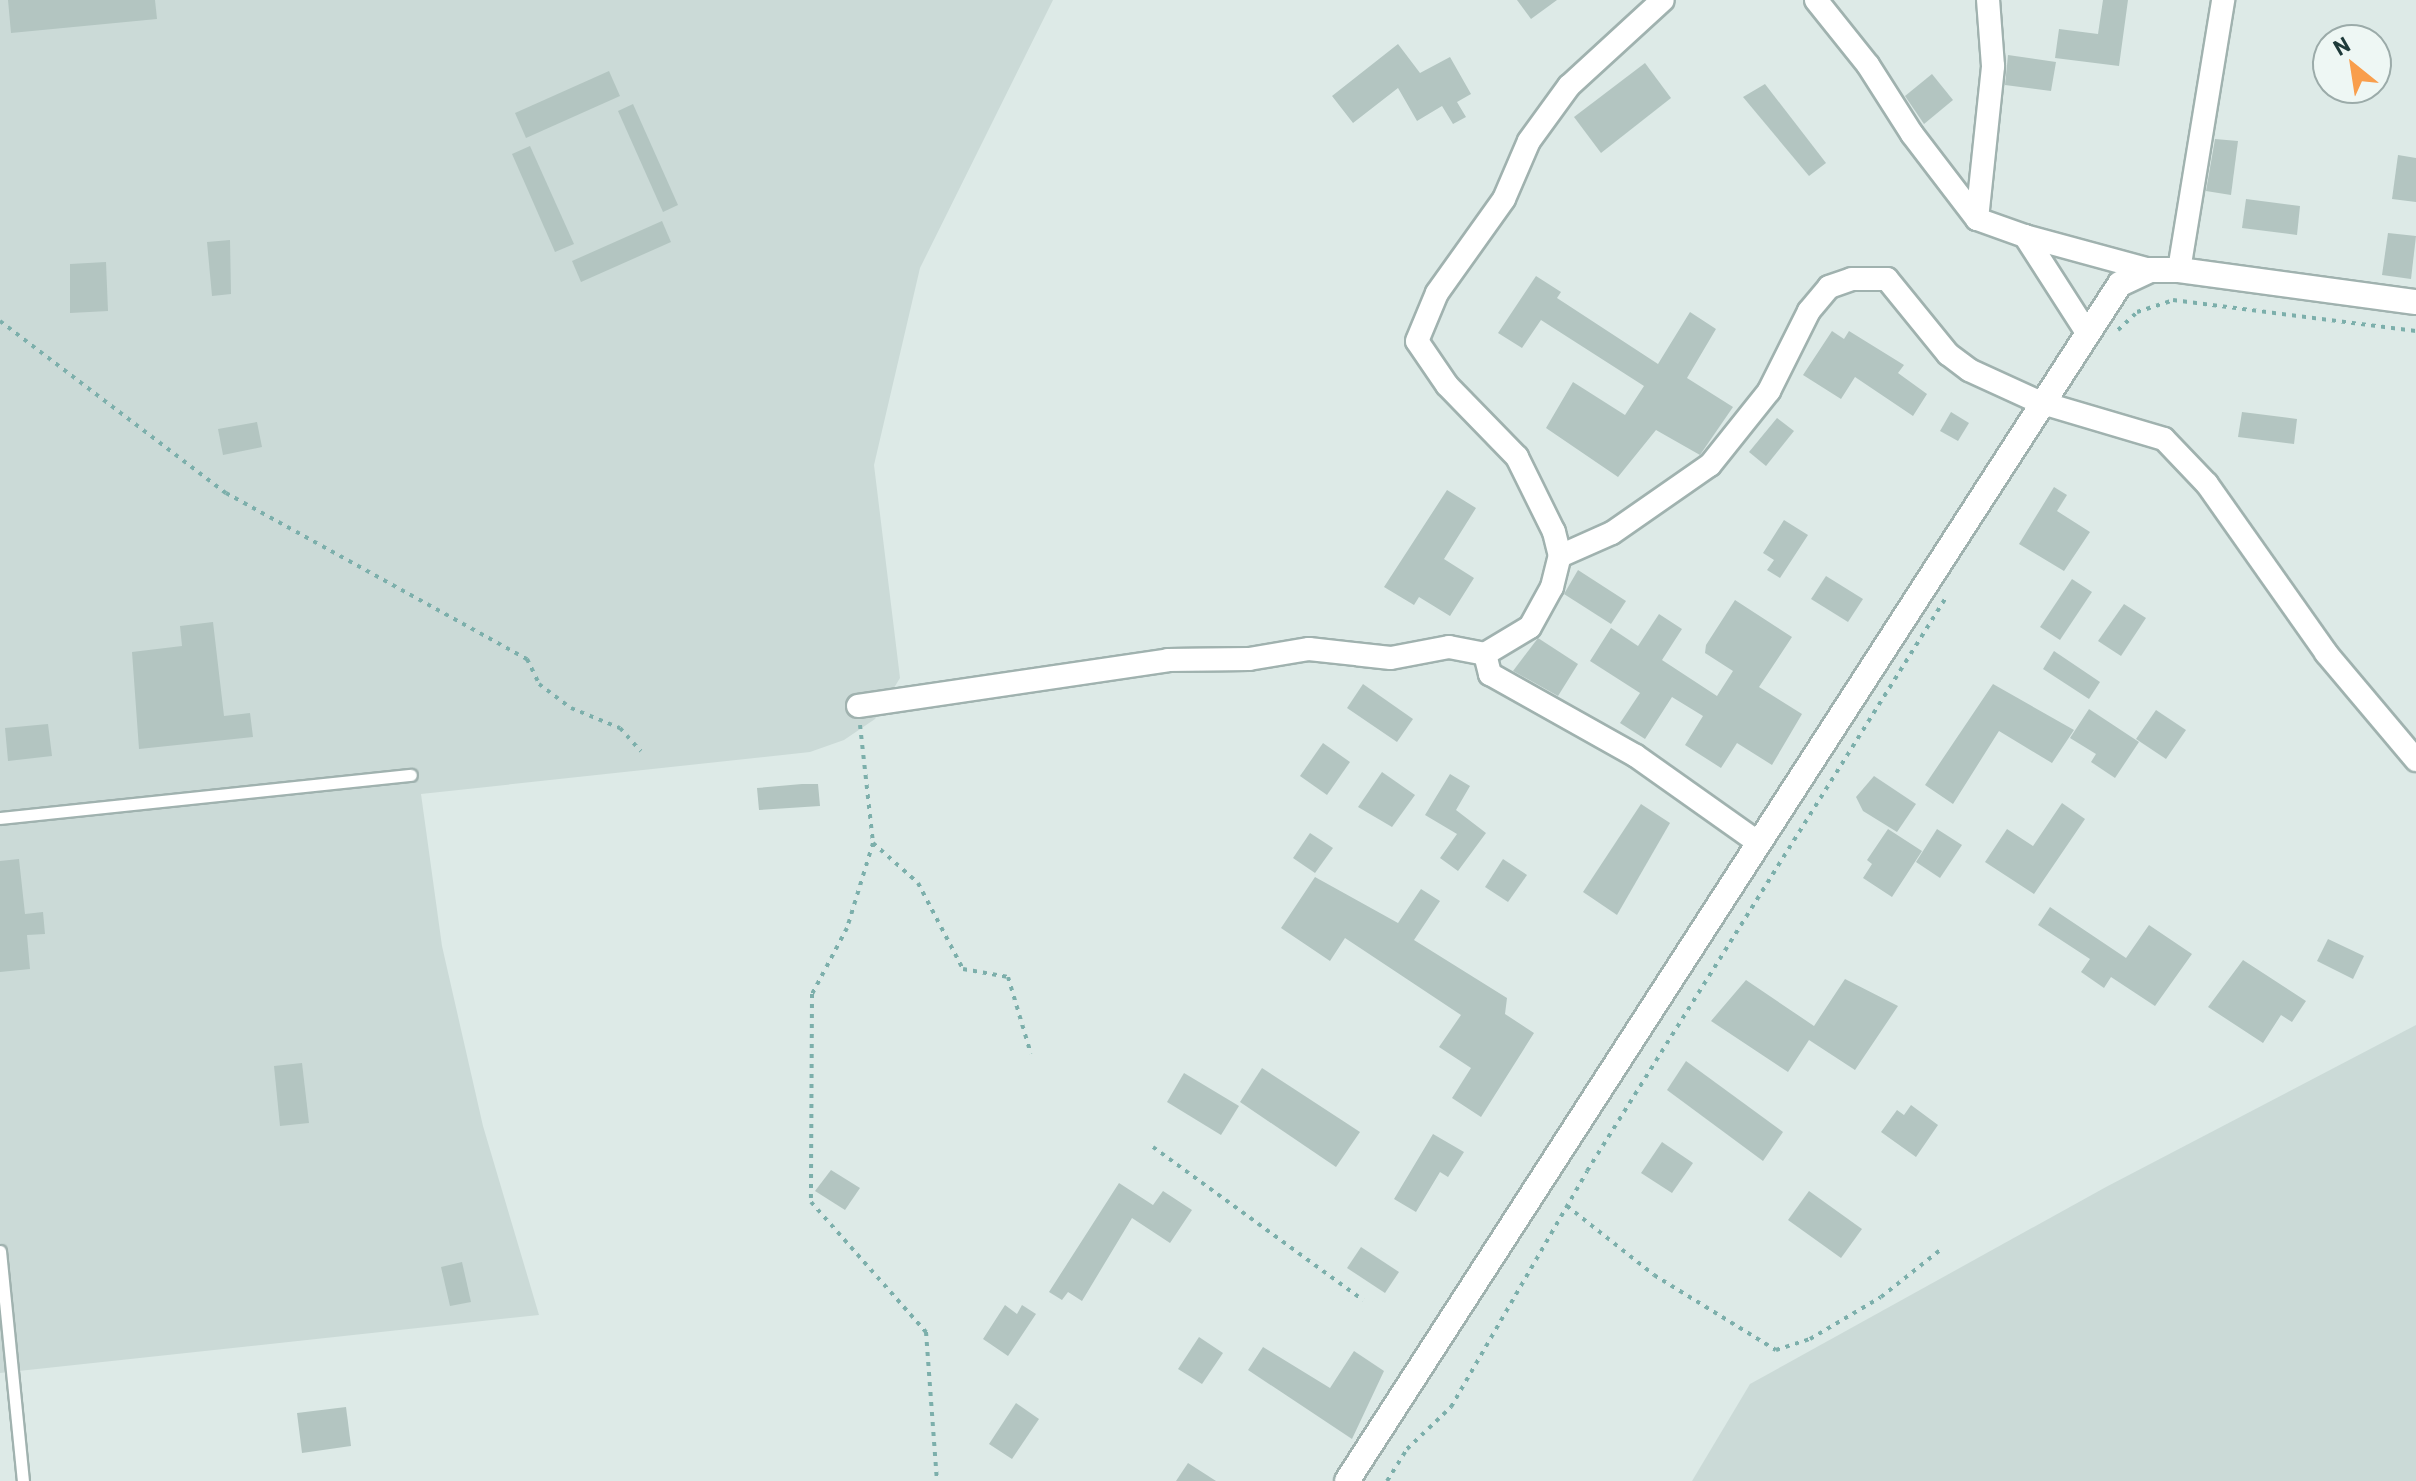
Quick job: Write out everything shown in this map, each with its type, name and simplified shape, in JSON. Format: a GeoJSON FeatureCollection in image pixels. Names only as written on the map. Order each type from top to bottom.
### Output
{"type":"FeatureCollection","features":[{"type":"Feature","properties":{"kind":"street"},"geometry":{"type":"LineString","coordinates":[[858,706],[1168,660],[1249,659],[1309,649],[1391,658],[1449,647],[1485,654],[1530,627],[1552,587],[1560,556],[1554,532],[1517,457],[1447,385],[1417,341],[1437,293],[1504,199],[1529,141],[1561,97],[1663,0]]}},
{"type":"Feature","properties":{"kind":"street"},"geometry":{"type":"LineString","coordinates":[[1816,0],[1868,65],[1912,134],[1977,219],[2025,236],[2150,270],[2179,270],[2416,302]]}},
{"type":"Feature","properties":{"kind":"street"},"geometry":{"type":"LineString","coordinates":[[1977,219],[1992,97],[1988,0]]}},
{"type":"Feature","properties":{"kind":"street"},"geometry":{"type":"LineString","coordinates":[[2179,270],[2223,0]]}},
{"type":"Feature","properties":{"kind":"street"},"geometry":{"type":"LineString","coordinates":[[2025,236],[2086,331]]}},
{"type":"Feature","properties":{"kind":"street"},"geometry":{"type":"LineString","coordinates":[[1347,1481],[2086,331],[2120,284],[2150,270]]}},
{"type":"Feature","properties":{"kind":"street"},"geometry":{"type":"LineString","coordinates":[[1560,556],[1612,533],[1710,465],[1769,391],[1809,311],[1829,287],[1852,279],[1887,279],[1948,354],[1969,370],[2039,402],[2164,439],[2207,484],[2326,653],[2416,760]]}},
{"type":"Feature","properties":{"kind":"street"},"geometry":{"type":"LineString","coordinates":[[1485,654],[1490,674],[1636,756],[1759,843]]}},
{"type":"Feature","properties":{"kind":"lane"},"geometry":{"type":"LineString","coordinates":[[0,818],[411,775]]}},
{"type":"Feature","properties":{"kind":"lane"},"geometry":{"type":"LineString","coordinates":[[0,1251],[23,1481]]}},
{"type":"Feature","properties":{"kind":"path"},"geometry":{"type":"LineString","coordinates":[[2113,333],[2137,312],[2173,300],[2416,331]]}},
{"type":"Feature","properties":{"kind":"path"},"geometry":{"type":"LineString","coordinates":[[0,321],[226,493],[527,659],[539,684],[571,708],[620,728],[641,751]]}},
{"type":"Feature","properties":{"kind":"path"},"geometry":{"type":"LineString","coordinates":[[1387,1481],[1407,1449],[1451,1407],[1567,1206],[1952,588]]}},
{"type":"Feature","properties":{"kind":"path"},"geometry":{"type":"LineString","coordinates":[[858,706],[873,843],[847,928],[812,994],[811,1202],[926,1332],[937,1481]]}},
{"type":"Feature","properties":{"kind":"path"},"geometry":{"type":"LineString","coordinates":[[873,843],[918,883],[963,969],[1008,977],[1031,1054]]}},
{"type":"Feature","properties":{"kind":"path"},"geometry":{"type":"LineString","coordinates":[[1153,1147],[1363,1300]]}},
{"type":"Feature","properties":{"kind":"path"},"geometry":{"type":"LineString","coordinates":[[1567,1206],[1654,1275],[1776,1350],[1810,1339],[1881,1297],[1940,1250]]}},
{"type":"Feature","properties":{"kind":"shaded area"},"geometry":{"type":"Polygon","coordinates":[[[0,0],[1053,0],[920,268],[874,465],[900,678],[875,719],[844,740],[810,752],[421,794],[442,946],[483,1126],[539,1315],[0,1373],[0,0]]]}},
{"type":"Feature","properties":{"kind":"shaded area"},"geometry":{"type":"Polygon","coordinates":[[[2416,1025],[2416,1481],[1692,1481],[1750,1384],[2106,1187],[2416,1025]]]}},
{"type":"Feature","properties":{"kind":"building"},"geometry":{"type":"Polygon","coordinates":[[[8,0],[155,0],[157,19],[11,33],[8,0]]]}},
{"type":"Feature","properties":{"kind":"building"},"geometry":{"type":"Polygon","coordinates":[[[1517,0],[1557,0],[1531,19],[1517,0]]]}},
{"type":"Feature","properties":{"kind":"building"},"geometry":{"type":"Polygon","coordinates":[[[2103,0],[2128,0],[2119,66],[2055,58],[2059,29],[2098,34],[2103,0]]]}},
{"type":"Feature","properties":{"kind":"building"},"geometry":{"type":"Polygon","coordinates":[[[1398,44],[1420,73],[1450,57],[1471,94],[1457,102],[1466,117],[1453,124],[1442,106],[1417,121],[1398,88],[1353,123],[1332,96],[1398,44]]]}},
{"type":"Feature","properties":{"kind":"building"},"geometry":{"type":"Polygon","coordinates":[[[2008,55],[2056,62],[2051,91],[2005,85],[2008,55]]]}},
{"type":"Feature","properties":{"kind":"building"},"geometry":{"type":"Polygon","coordinates":[[[1645,63],[1671,98],[1601,153],[1574,117],[1645,63]]]}},
{"type":"Feature","properties":{"kind":"building"},"geometry":{"type":"Polygon","coordinates":[[[609,71],[620,96],[526,138],[515,113],[609,71]]]}},
{"type":"Feature","properties":{"kind":"building"},"geometry":{"type":"Polygon","coordinates":[[[1932,74],[1953,100],[1924,124],[1905,96],[1932,74]]]}},
{"type":"Feature","properties":{"kind":"building"},"geometry":{"type":"Polygon","coordinates":[[[1765,84],[1826,163],[1809,176],[1743,97],[1765,84]]]}},
{"type":"Feature","properties":{"kind":"building"},"geometry":{"type":"Polygon","coordinates":[[[633,104],[678,205],[663,212],[618,111],[633,104]]]}},
{"type":"Feature","properties":{"kind":"building"},"geometry":{"type":"Polygon","coordinates":[[[2215,139],[2238,141],[2231,195],[2206,191],[2215,139]]]}},
{"type":"Feature","properties":{"kind":"building"},"geometry":{"type":"Polygon","coordinates":[[[530,146],[574,244],[555,252],[512,154],[530,146]]]}},
{"type":"Feature","properties":{"kind":"building"},"geometry":{"type":"Polygon","coordinates":[[[2398,155],[2416,158],[2416,202],[2392,199],[2398,155]]]}},
{"type":"Feature","properties":{"kind":"building"},"geometry":{"type":"Polygon","coordinates":[[[2246,199],[2300,206],[2297,235],[2242,228],[2246,199]]]}},
{"type":"Feature","properties":{"kind":"building"},"geometry":{"type":"Polygon","coordinates":[[[662,221],[671,242],[581,282],[572,261],[662,221]]]}},
{"type":"Feature","properties":{"kind":"building"},"geometry":{"type":"Polygon","coordinates":[[[2388,233],[2416,236],[2411,279],[2382,275],[2388,233]]]}},
{"type":"Feature","properties":{"kind":"building"},"geometry":{"type":"Polygon","coordinates":[[[230,240],[231,294],[212,296],[207,242],[230,240]]]}},
{"type":"Feature","properties":{"kind":"building"},"geometry":{"type":"Polygon","coordinates":[[[106,262],[108,311],[70,313],[70,264],[106,262]]]}},
{"type":"Feature","properties":{"kind":"building"},"geometry":{"type":"Polygon","coordinates":[[[1536,276],[1561,292],[1557,298],[1658,364],[1690,312],[1716,329],[1687,378],[1733,407],[1700,455],[1656,430],[1618,477],[1546,428],[1573,382],[1625,415],[1644,386],[1541,320],[1522,348],[1498,333],[1536,276]]]}},
{"type":"Feature","properties":{"kind":"building"},"geometry":{"type":"Polygon","coordinates":[[[1832,331],[1844,339],[1849,331],[1904,365],[1898,373],[1927,394],[1913,416],[1855,377],[1841,399],[1803,375],[1832,331]]]}},
{"type":"Feature","properties":{"kind":"building"},"geometry":{"type":"Polygon","coordinates":[[[1951,412],[1969,423],[1958,441],[1940,431],[1951,412]]]}},
{"type":"Feature","properties":{"kind":"building"},"geometry":{"type":"Polygon","coordinates":[[[2242,412],[2297,419],[2294,444],[2238,437],[2242,412]]]}},
{"type":"Feature","properties":{"kind":"building"},"geometry":{"type":"Polygon","coordinates":[[[1777,418],[1794,431],[1766,466],[1749,452],[1777,418]]]}},
{"type":"Feature","properties":{"kind":"building"},"geometry":{"type":"Polygon","coordinates":[[[257,422],[262,447],[223,455],[218,429],[257,422]]]}},
{"type":"Feature","properties":{"kind":"building"},"geometry":{"type":"Polygon","coordinates":[[[2054,487],[2067,495],[2057,511],[2090,532],[2064,571],[2019,544],[2054,487]]]}},
{"type":"Feature","properties":{"kind":"building"},"geometry":{"type":"Polygon","coordinates":[[[1447,490],[1476,508],[1444,559],[1474,578],[1450,616],[1419,597],[1414,605],[1384,587],[1447,490]]]}},
{"type":"Feature","properties":{"kind":"building"},"geometry":{"type":"Polygon","coordinates":[[[1784,520],[1808,535],[1780,578],[1767,570],[1774,560],[1763,553],[1784,520]]]}},
{"type":"Feature","properties":{"kind":"building"},"geometry":{"type":"Polygon","coordinates":[[[1578,570],[1626,601],[1611,624],[1564,594],[1578,570]]]}},
{"type":"Feature","properties":{"kind":"building"},"geometry":{"type":"Polygon","coordinates":[[[1826,576],[1863,599],[1848,622],[1811,599],[1826,576]]]}},
{"type":"Feature","properties":{"kind":"building"},"geometry":{"type":"Polygon","coordinates":[[[2072,579],[2092,592],[2060,640],[2040,627],[2072,579]]]}},
{"type":"Feature","properties":{"kind":"building"},"geometry":{"type":"Polygon","coordinates":[[[1735,600],[1792,637],[1759,687],[1802,714],[1772,765],[1737,743],[1721,768],[1685,745],[1703,716],[1672,697],[1645,739],[1620,723],[1640,693],[1590,661],[1611,628],[1638,646],[1659,614],[1682,629],[1662,660],[1717,696],[1733,671],[1705,653],[1706,645],[1735,600]]]}},
{"type":"Feature","properties":{"kind":"building"},"geometry":{"type":"Polygon","coordinates":[[[2124,604],[2146,618],[2121,656],[2098,641],[2124,604]]]}},
{"type":"Feature","properties":{"kind":"building"},"geometry":{"type":"Polygon","coordinates":[[[213,622],[224,716],[250,713],[253,737],[139,749],[132,652],[182,646],[180,626],[213,622]]]}},
{"type":"Feature","properties":{"kind":"building"},"geometry":{"type":"Polygon","coordinates":[[[1538,638],[1578,664],[1558,696],[1513,671],[1538,638]]]}},
{"type":"Feature","properties":{"kind":"building"},"geometry":{"type":"Polygon","coordinates":[[[2054,651],[2100,682],[2089,699],[2043,669],[2054,651]]]}},
{"type":"Feature","properties":{"kind":"building"},"geometry":{"type":"Polygon","coordinates":[[[1363,684],[1413,719],[1397,742],[1347,708],[1363,684]]]}},
{"type":"Feature","properties":{"kind":"building"},"geometry":{"type":"Polygon","coordinates":[[[1993,684],[2074,730],[2052,763],[1999,731],[1953,804],[1925,785],[1993,684]]]}},
{"type":"Feature","properties":{"kind":"building"},"geometry":{"type":"Polygon","coordinates":[[[2089,709],[2139,742],[2115,778],[2091,762],[2096,754],[2070,738],[2089,709]]]}},
{"type":"Feature","properties":{"kind":"building"},"geometry":{"type":"Polygon","coordinates":[[[2156,710],[2186,730],[2166,759],[2136,739],[2156,710]]]}},
{"type":"Feature","properties":{"kind":"building"},"geometry":{"type":"Polygon","coordinates":[[[48,724],[52,756],[8,761],[5,728],[48,724]]]}},
{"type":"Feature","properties":{"kind":"building"},"geometry":{"type":"Polygon","coordinates":[[[1323,743],[1350,762],[1327,795],[1300,776],[1323,743]]]}},
{"type":"Feature","properties":{"kind":"building"},"geometry":{"type":"Polygon","coordinates":[[[1382,772],[1415,795],[1392,827],[1358,807],[1382,772]]]}},
{"type":"Feature","properties":{"kind":"building"},"geometry":{"type":"Polygon","coordinates":[[[1450,774],[1470,786],[1456,810],[1486,833],[1458,871],[1440,858],[1457,834],[1425,815],[1450,774]]]}},
{"type":"Feature","properties":{"kind":"building"},"geometry":{"type":"Polygon","coordinates":[[[1874,776],[1916,804],[1897,832],[1863,811],[1856,797],[1874,776]]]}},
{"type":"Feature","properties":{"kind":"building"},"geometry":{"type":"Polygon","coordinates":[[[818,784],[820,806],[759,810],[757,788],[818,784]]]}},
{"type":"Feature","properties":{"kind":"building"},"geometry":{"type":"Polygon","coordinates":[[[2062,803],[2085,819],[2034,894],[1985,862],[2007,829],[2033,846],[2062,803]]]}},
{"type":"Feature","properties":{"kind":"building"},"geometry":{"type":"Polygon","coordinates":[[[1641,804],[1670,823],[1617,915],[1583,892],[1641,804]]]}},
{"type":"Feature","properties":{"kind":"building"},"geometry":{"type":"Polygon","coordinates":[[[1888,829],[1922,851],[1892,897],[1863,878],[1872,864],[1867,860],[1888,829]]]}},
{"type":"Feature","properties":{"kind":"building"},"geometry":{"type":"Polygon","coordinates":[[[1937,829],[1962,845],[1940,878],[1916,862],[1937,829]]]}},
{"type":"Feature","properties":{"kind":"building"},"geometry":{"type":"Polygon","coordinates":[[[1310,833],[1333,848],[1315,873],[1293,858],[1310,833]]]}},
{"type":"Feature","properties":{"kind":"building"},"geometry":{"type":"Polygon","coordinates":[[[19,859],[25,914],[43,912],[45,934],[27,935],[30,969],[0,972],[0,861],[19,859]]]}},
{"type":"Feature","properties":{"kind":"building"},"geometry":{"type":"Polygon","coordinates":[[[1503,859],[1527,875],[1508,902],[1485,887],[1503,859]]]}},
{"type":"Feature","properties":{"kind":"building"},"geometry":{"type":"Polygon","coordinates":[[[1315,877],[1398,923],[1421,889],[1440,901],[1414,940],[1507,998],[1505,1014],[1534,1033],[1481,1117],[1452,1098],[1471,1068],[1439,1047],[1461,1015],[1345,938],[1330,961],[1281,928],[1315,877]]]}},
{"type":"Feature","properties":{"kind":"building"},"geometry":{"type":"Polygon","coordinates":[[[2050,907],[2126,958],[2149,925],[2192,954],[2155,1006],[2111,977],[2104,988],[2081,972],[2090,959],[2038,925],[2050,907]]]}},
{"type":"Feature","properties":{"kind":"building"},"geometry":{"type":"Polygon","coordinates":[[[2328,939],[2364,956],[2353,979],[2317,961],[2328,939]]]}},
{"type":"Feature","properties":{"kind":"building"},"geometry":{"type":"Polygon","coordinates":[[[2243,960],[2306,1001],[2292,1022],[2281,1015],[2263,1043],[2208,1007],[2243,960]]]}},
{"type":"Feature","properties":{"kind":"building"},"geometry":{"type":"Polygon","coordinates":[[[1845,979],[1898,1006],[1855,1070],[1809,1040],[1788,1072],[1711,1021],[1746,980],[1814,1026],[1845,979]]]}},
{"type":"Feature","properties":{"kind":"building"},"geometry":{"type":"Polygon","coordinates":[[[1686,1061],[1783,1132],[1763,1161],[1667,1090],[1686,1061]]]}},
{"type":"Feature","properties":{"kind":"building"},"geometry":{"type":"Polygon","coordinates":[[[302,1063],[309,1123],[280,1126],[274,1066],[302,1063]]]}},
{"type":"Feature","properties":{"kind":"building"},"geometry":{"type":"Polygon","coordinates":[[[1262,1068],[1360,1132],[1336,1167],[1240,1102],[1262,1068]]]}},
{"type":"Feature","properties":{"kind":"building"},"geometry":{"type":"Polygon","coordinates":[[[1184,1073],[1239,1106],[1221,1135],[1167,1102],[1184,1073]]]}},
{"type":"Feature","properties":{"kind":"building"},"geometry":{"type":"Polygon","coordinates":[[[1911,1105],[1938,1125],[1916,1157],[1881,1132],[1897,1110],[1904,1115],[1911,1105]]]}},
{"type":"Feature","properties":{"kind":"building"},"geometry":{"type":"Polygon","coordinates":[[[1433,1134],[1464,1152],[1448,1177],[1440,1172],[1416,1212],[1394,1199],[1433,1134]]]}},
{"type":"Feature","properties":{"kind":"building"},"geometry":{"type":"Polygon","coordinates":[[[1662,1142],[1693,1163],[1672,1193],[1641,1173],[1662,1142]]]}},
{"type":"Feature","properties":{"kind":"building"},"geometry":{"type":"Polygon","coordinates":[[[831,1170],[860,1188],[845,1210],[815,1191],[831,1170]]]}},
{"type":"Feature","properties":{"kind":"building"},"geometry":{"type":"Polygon","coordinates":[[[1119,1183],[1153,1205],[1163,1191],[1192,1210],[1170,1243],[1132,1218],[1082,1301],[1068,1292],[1062,1300],[1049,1292],[1119,1183]]]}},
{"type":"Feature","properties":{"kind":"building"},"geometry":{"type":"Polygon","coordinates":[[[1809,1191],[1862,1229],[1841,1258],[1788,1220],[1809,1191]]]}},
{"type":"Feature","properties":{"kind":"building"},"geometry":{"type":"Polygon","coordinates":[[[1361,1247],[1399,1272],[1385,1293],[1347,1268],[1361,1247]]]}},
{"type":"Feature","properties":{"kind":"building"},"geometry":{"type":"Polygon","coordinates":[[[462,1262],[471,1302],[450,1306],[441,1267],[462,1262]]]}},
{"type":"Feature","properties":{"kind":"building"},"geometry":{"type":"Polygon","coordinates":[[[1005,1305],[1017,1314],[1022,1305],[1036,1314],[1008,1356],[983,1339],[1005,1305]]]}},
{"type":"Feature","properties":{"kind":"building"},"geometry":{"type":"Polygon","coordinates":[[[1199,1337],[1223,1353],[1202,1384],[1178,1369],[1199,1337]]]}},
{"type":"Feature","properties":{"kind":"building"},"geometry":{"type":"Polygon","coordinates":[[[1263,1347],[1330,1388],[1354,1351],[1384,1371],[1352,1439],[1248,1370],[1263,1347]]]}},
{"type":"Feature","properties":{"kind":"building"},"geometry":{"type":"Polygon","coordinates":[[[1016,1403],[1039,1419],[1012,1459],[989,1444],[1016,1403]]]}},
{"type":"Feature","properties":{"kind":"building"},"geometry":{"type":"Polygon","coordinates":[[[346,1407],[351,1446],[302,1453],[297,1413],[346,1407]]]}},
{"type":"Feature","properties":{"kind":"building"},"geometry":{"type":"Polygon","coordinates":[[[1188,1463],[1216,1481],[1176,1481],[1188,1463]]]}}]}
